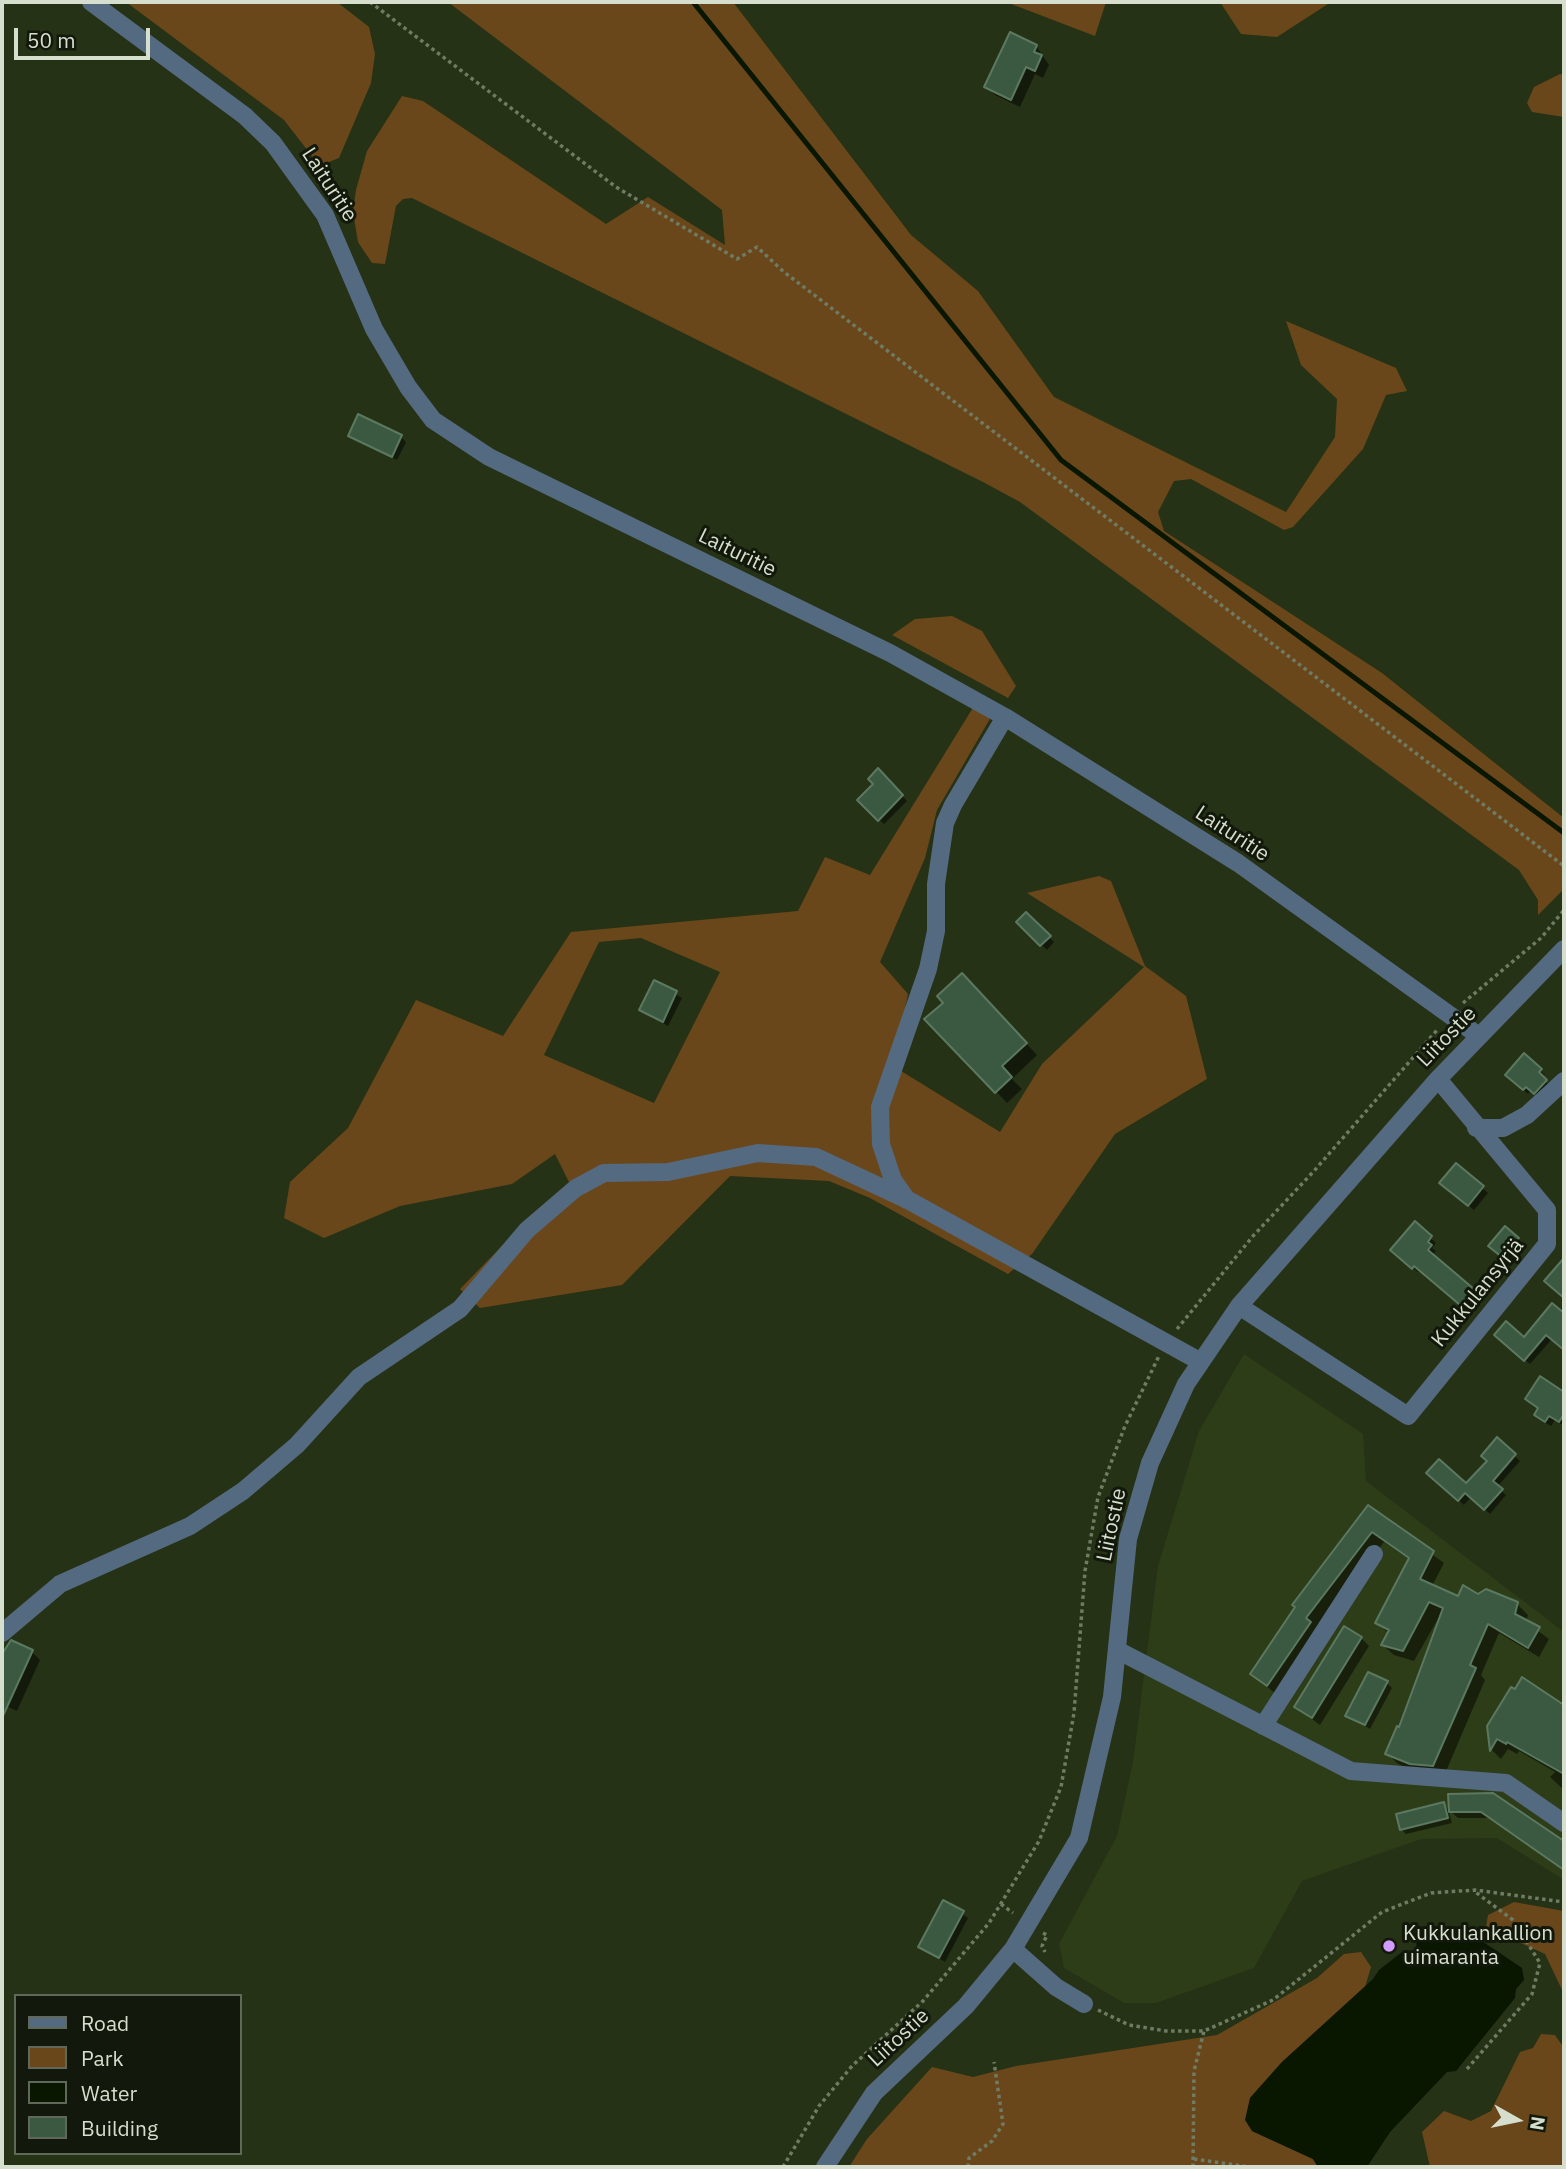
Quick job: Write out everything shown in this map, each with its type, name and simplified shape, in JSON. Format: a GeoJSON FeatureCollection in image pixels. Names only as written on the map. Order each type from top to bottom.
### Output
{"type":"FeatureCollection","features":[{"type":"Feature","properties":{"kind":"street","name":"Laituritie"},"geometry":{"type":"LineString","coordinates":[[91,2],[245,116],[273,143],[325,215],[374,329],[408,387],[433,420],[489,457],[890,653],[1005,717],[1238,863],[1479,1036]]}},
{"type":"Feature","properties":{"kind":"street"},"geometry":{"type":"LineString","coordinates":[[908,1200],[893,1180],[881,1144],[880,1107],[928,969],[936,930],[936,884],[945,823],[953,804],[1005,717]]}},
{"type":"Feature","properties":{"kind":"street","name":"Liitostie"},"geometry":{"type":"LineString","coordinates":[[825,2167],[874,2093],[967,2006],[1013,1949],[1079,1838],[1112,1697],[1128,1539],[1150,1463],[1186,1384],[1239,1306],[1438,1079],[1564,949]]}},
{"type":"Feature","properties":{"kind":"street","name":"Kukkulansyrjä"},"geometry":{"type":"LineString","coordinates":[[1239,1306],[1408,1416],[1547,1244],[1547,1210],[1476,1128],[1438,1079]]}},
{"type":"Feature","properties":{"kind":"street"},"geometry":{"type":"LineString","coordinates":[[1476,1128],[1503,1128],[1527,1115],[1564,1081]]}},
{"type":"Feature","properties":{"kind":"street"},"geometry":{"type":"LineString","coordinates":[[2,1633],[60,1584],[190,1526],[243,1491],[297,1445],[359,1377],[460,1309],[527,1230],[576,1188],[604,1172],[668,1172],[758,1153],[816,1157],[908,1200],[1201,1362]]}},
{"type":"Feature","properties":{"kind":"street"},"geometry":{"type":"LineString","coordinates":[[1263,1726],[1374,1555]]}},
{"type":"Feature","properties":{"kind":"street"},"geometry":{"type":"LineString","coordinates":[[1117,1650],[1351,1771],[1506,1783],[1564,1823]]}},
{"type":"Feature","properties":{"kind":"street"},"geometry":{"type":"LineString","coordinates":[[1013,1949],[1056,1987],[1084,2004]]}},
{"type":"Feature","properties":{"kind":"path"},"geometry":{"type":"LineString","coordinates":[[370,2],[616,187],[737,259],[757,247],[784,272],[1564,866]]}},
{"type":"Feature","properties":{"kind":"path"},"geometry":{"type":"LineString","coordinates":[[1468,2068],[1532,1994],[1540,1963],[1513,1920],[1472,1890]]}},
{"type":"Feature","properties":{"kind":"path"},"geometry":{"type":"LineString","coordinates":[[1084,2004],[1129,2025],[1166,2031],[1204,2031],[1273,2000],[1382,1912],[1431,1893],[1472,1890],[1564,1902]]}},
{"type":"Feature","properties":{"kind":"path"},"geometry":{"type":"LineString","coordinates":[[1193,2167],[1194,2071],[1204,2031]]}},
{"type":"Feature","properties":{"kind":"path"},"geometry":{"type":"LineString","coordinates":[[968,2167],[969,2158],[992,2141],[1003,2124],[994,2062]]}},
{"type":"Feature","properties":{"kind":"path"},"geometry":{"type":"LineString","coordinates":[[1194,2159],[1250,2167]]}},
{"type":"Feature","properties":{"kind":"shaded area"},"geometry":{"type":"Polygon","coordinates":[[[1244,1354],[1363,1434],[1366,1481],[1564,1632],[1564,1880],[1497,1838],[1421,1839],[1302,1881],[1254,1968],[1156,2003],[1124,2003],[1064,1968],[1059,1944],[1117,1836],[1133,1762],[1158,1566],[1199,1431],[1244,1354]]]}},
{"type":"Feature","properties":{"kind":"green space"},"geometry":{"type":"Polygon","coordinates":[[[126,2],[337,2],[369,27],[375,54],[371,83],[339,158],[324,164],[315,160],[284,120],[126,2]]]}},
{"type":"Feature","properties":{"kind":"green space"},"geometry":{"type":"Polygon","coordinates":[[[448,2],[733,2],[911,235],[978,291],[1054,397],[1286,512],[1335,437],[1337,399],[1301,365],[1286,321],[1396,368],[1407,391],[1386,395],[1363,449],[1293,527],[1284,530],[1191,479],[1174,481],[1158,512],[1164,531],[1382,673],[1564,818],[1564,889],[1538,915],[1538,900],[1519,870],[1020,502],[983,482],[412,198],[403,199],[396,206],[385,264],[372,263],[358,242],[353,212],[356,190],[367,151],[402,96],[423,101],[606,224],[648,197],[725,245],[722,210],[448,2]]]}},
{"type":"Feature","properties":{"kind":"green space"},"geometry":{"type":"Polygon","coordinates":[[[1006,2],[1106,2],[1095,36],[1006,2]]]}},
{"type":"Feature","properties":{"kind":"green space"},"geometry":{"type":"Polygon","coordinates":[[[1220,2],[1331,2],[1277,37],[1241,34],[1220,2]]]}},
{"type":"Feature","properties":{"kind":"green space"},"geometry":{"type":"Polygon","coordinates":[[[1560,74],[1564,75],[1564,117],[1532,112],[1527,103],[1534,87],[1560,74]]]}},
{"type":"Feature","properties":{"kind":"green space"},"geometry":{"type":"Polygon","coordinates":[[[952,616],[982,631],[1016,686],[1008,698],[892,635],[915,619],[952,616]]]}},
{"type":"Feature","properties":{"kind":"green space"},"geometry":{"type":"Polygon","coordinates":[[[974,706],[991,717],[937,810],[925,858],[880,962],[908,994],[893,1066],[1000,1132],[1042,1064],[1144,967],[1027,893],[1099,876],[1111,881],[1145,966],[1186,996],[1207,1079],[1115,1134],[1032,1254],[1008,1274],[870,1198],[829,1181],[730,1176],[622,1285],[480,1308],[460,1289],[535,1212],[571,1186],[555,1154],[512,1184],[400,1206],[324,1238],[284,1218],[290,1182],[348,1128],[416,1000],[503,1036],[571,932],[798,911],[825,857],[870,875],[974,706]],[[641,938],[599,942],[544,1055],[654,1103],[720,972],[641,938]]]}},
{"type":"Feature","properties":{"kind":"green space"},"geometry":{"type":"Polygon","coordinates":[[[1514,1902],[1564,1911],[1564,1994],[1545,1954],[1486,1927],[1488,1915],[1514,1902]]]}},
{"type":"Feature","properties":{"kind":"green space"},"geometry":{"type":"Polygon","coordinates":[[[1361,1952],[1371,1967],[1365,1987],[1282,2062],[1250,2098],[1252,2131],[1313,2159],[1318,2167],[849,2167],[867,2139],[932,2067],[973,2077],[1016,2066],[1217,2035],[1317,1978],[1344,1954],[1361,1952]]]}},
{"type":"Feature","properties":{"kind":"green space"},"geometry":{"type":"Polygon","coordinates":[[[1541,2034],[1555,2035],[1564,2048],[1564,2167],[1430,2167],[1422,2132],[1444,2111],[1471,2121],[1491,2111],[1520,2052],[1533,2048],[1541,2034]]]}},
{"type":"Feature","properties":{"kind":"water"},"geometry":{"type":"Polygon","coordinates":[[[1428,1926],[1461,1927],[1522,1968],[1524,1980],[1516,1989],[1515,1998],[1456,2071],[1447,2072],[1390,2132],[1367,2167],[1318,2167],[1313,2159],[1252,2131],[1245,2120],[1250,2098],[1282,2062],[1373,1979],[1379,1970],[1402,1952],[1410,1953],[1416,1949],[1417,1939],[1428,1926]]]}},
{"type":"Feature","properties":{"kind":"building"},"geometry":{"type":"Polygon","coordinates":[[[1010,32],[1037,45],[1034,52],[1042,55],[1035,71],[1026,67],[1011,100],[984,87],[1010,32]]]}},
{"type":"Feature","properties":{"kind":"building"},"geometry":{"type":"Polygon","coordinates":[[[358,414],[402,435],[392,457],[348,436],[358,414]]]}},
{"type":"Feature","properties":{"kind":"building"},"geometry":{"type":"Polygon","coordinates":[[[878,768],[903,795],[878,821],[857,800],[873,784],[868,779],[878,768]]]}},
{"type":"Feature","properties":{"kind":"building"},"geometry":{"type":"Polygon","coordinates":[[[1026,912],[1051,936],[1040,946],[1016,922],[1026,912]]]}},
{"type":"Feature","properties":{"kind":"building"},"geometry":{"type":"Polygon","coordinates":[[[962,973],[1027,1043],[1002,1066],[1012,1077],[995,1093],[924,1019],[943,1003],[937,996],[962,973]]]}},
{"type":"Feature","properties":{"kind":"building"},"geometry":{"type":"Polygon","coordinates":[[[654,980],[677,991],[663,1022],[639,1010],[654,980]]]}},
{"type":"Feature","properties":{"kind":"building"},"geometry":{"type":"Polygon","coordinates":[[[1524,1053],[1542,1069],[1539,1072],[1547,1080],[1534,1094],[1526,1087],[1523,1090],[1505,1075],[1524,1053]]]}},
{"type":"Feature","properties":{"kind":"building"},"geometry":{"type":"Polygon","coordinates":[[[1456,1163],[1484,1186],[1468,1206],[1439,1183],[1456,1163]]]}},
{"type":"Feature","properties":{"kind":"building"},"geometry":{"type":"Polygon","coordinates":[[[1415,1221],[1432,1236],[1428,1242],[1432,1245],[1428,1250],[1474,1289],[1460,1305],[1414,1266],[1412,1269],[1390,1250],[1415,1221]]]}},
{"type":"Feature","properties":{"kind":"building"},"geometry":{"type":"Polygon","coordinates":[[[1505,1226],[1519,1238],[1503,1258],[1488,1246],[1505,1226]]]}},
{"type":"Feature","properties":{"kind":"building"},"geometry":{"type":"Polygon","coordinates":[[[1564,1258],[1564,1298],[1544,1281],[1564,1258]]]}},
{"type":"Feature","properties":{"kind":"building"},"geometry":{"type":"Polygon","coordinates":[[[1552,1303],[1564,1313],[1564,1350],[1546,1335],[1524,1361],[1494,1335],[1506,1321],[1524,1337],[1552,1303]]]}},
{"type":"Feature","properties":{"kind":"building"},"geometry":{"type":"Polygon","coordinates":[[[1540,1376],[1564,1392],[1564,1414],[1559,1422],[1549,1416],[1545,1422],[1534,1415],[1538,1408],[1525,1399],[1540,1376]]]}},
{"type":"Feature","properties":{"kind":"building"},"geometry":{"type":"Polygon","coordinates":[[[1497,1437],[1516,1454],[1493,1481],[1503,1489],[1484,1510],[1465,1493],[1458,1501],[1426,1473],[1439,1459],[1466,1483],[1487,1461],[1481,1456],[1497,1437]]]}},
{"type":"Feature","properties":{"kind":"building"},"geometry":{"type":"Polygon","coordinates":[[[1368,1505],[1434,1551],[1420,1579],[1458,1596],[1463,1585],[1478,1594],[1486,1589],[1518,1602],[1515,1614],[1540,1627],[1528,1648],[1488,1624],[1470,1665],[1476,1668],[1433,1766],[1410,1764],[1385,1754],[1397,1726],[1399,1727],[1443,1608],[1429,1602],[1403,1651],[1381,1645],[1389,1630],[1375,1623],[1409,1558],[1372,1532],[1306,1618],[1311,1622],[1267,1686],[1250,1674],[1295,1607],[1292,1605],[1368,1505]]]}},
{"type":"Feature","properties":{"kind":"building"},"geometry":{"type":"Polygon","coordinates":[[[1344,1626],[1362,1637],[1312,1718],[1294,1707],[1344,1626]]]}},
{"type":"Feature","properties":{"kind":"building"},"geometry":{"type":"Polygon","coordinates":[[[11,1640],[33,1650],[2,1718],[2,1654],[11,1640]]]}},
{"type":"Feature","properties":{"kind":"building"},"geometry":{"type":"Polygon","coordinates":[[[1368,1672],[1388,1681],[1365,1725],[1345,1716],[1368,1672]]]}},
{"type":"Feature","properties":{"kind":"building"},"geometry":{"type":"Polygon","coordinates":[[[1522,1677],[1564,1705],[1564,1774],[1507,1742],[1506,1744],[1497,1739],[1490,1751],[1487,1726],[1511,1687],[1515,1689],[1522,1677]]]}},
{"type":"Feature","properties":{"kind":"building"},"geometry":{"type":"Polygon","coordinates":[[[1493,1793],[1564,1841],[1564,1870],[1481,1812],[1449,1812],[1448,1794],[1493,1793]]]}},
{"type":"Feature","properties":{"kind":"building"},"geometry":{"type":"Polygon","coordinates":[[[1444,1802],[1448,1818],[1400,1830],[1396,1814],[1444,1802]]]}},
{"type":"Feature","properties":{"kind":"building"},"geometry":{"type":"Polygon","coordinates":[[[943,1900],[964,1911],[939,1958],[918,1947],[943,1900]]]}},
{"type":"Feature","properties":{"kind":"waterway"},"geometry":{"type":"LineString","coordinates":[[693,2],[1061,460],[1564,833]]}},
{"type":"Feature","properties":{"kind":"place","name":"Kukkulankallion uimaranta"},"geometry":{"type":"Point","coordinates":[1389,1946]}}]}
